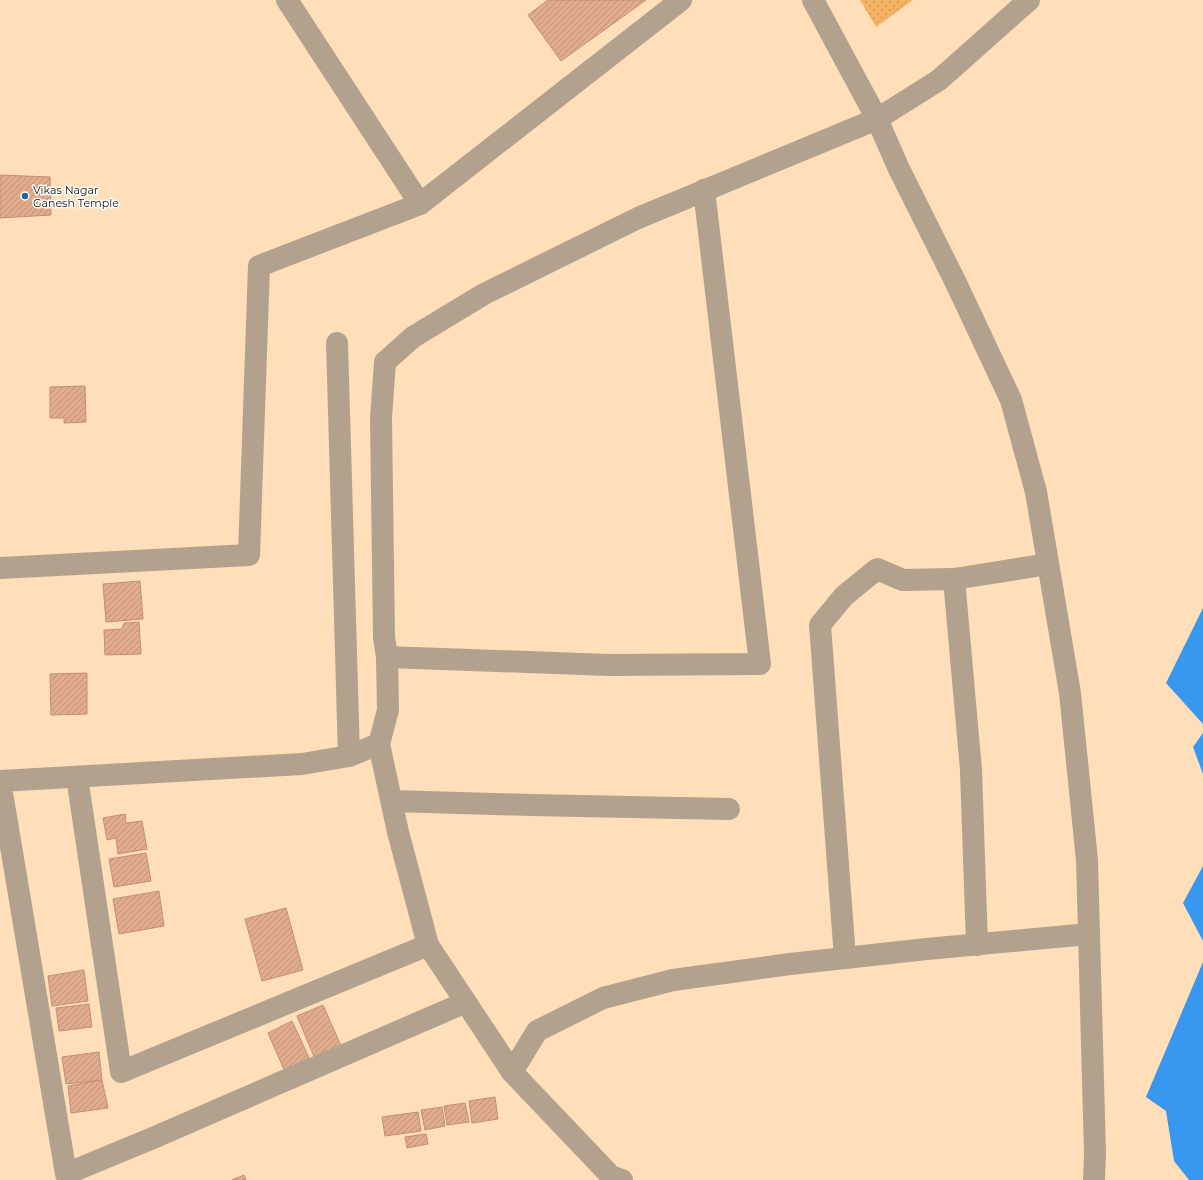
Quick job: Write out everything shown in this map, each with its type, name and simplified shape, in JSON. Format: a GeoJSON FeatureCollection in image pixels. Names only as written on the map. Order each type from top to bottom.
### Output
{"type":"FeatureCollection","features":[{"type":"Feature","properties":{"kind":"street"},"geometry":{"type":"LineString","coordinates":[[287,0],[420,204]]}},
{"type":"Feature","properties":{"kind":"street"},"geometry":{"type":"LineString","coordinates":[[0,568],[249,555],[259,266],[420,204],[681,0]]}},
{"type":"Feature","properties":{"kind":"street"},"geometry":{"type":"LineString","coordinates":[[813,0],[877,119],[899,169],[956,283],[1011,400],[1036,492],[1070,693],[1087,860],[1095,1154],[1094,1180]]}},
{"type":"Feature","properties":{"kind":"street"},"geometry":{"type":"LineString","coordinates":[[622,1180],[611,1176],[512,1072],[428,945],[398,832],[379,744],[388,710],[387,657],[384,637],[381,418],[385,362],[413,337],[484,294],[638,218],[877,119],[939,80],[1029,0]]}},
{"type":"Feature","properties":{"kind":"street"},"geometry":{"type":"LineString","coordinates":[[387,657],[608,665],[760,664],[704,190]]}},
{"type":"Feature","properties":{"kind":"street"},"geometry":{"type":"LineString","coordinates":[[337,343],[349,756]]}},
{"type":"Feature","properties":{"kind":"street"},"geometry":{"type":"LineString","coordinates":[[846,958],[820,625],[844,596],[877,569],[903,580],[954,579],[1048,564]]}},
{"type":"Feature","properties":{"kind":"street"},"geometry":{"type":"LineString","coordinates":[[954,579],[971,770],[977,944]]}},
{"type":"Feature","properties":{"kind":"street"},"geometry":{"type":"LineString","coordinates":[[379,744],[349,756],[302,764],[0,781],[66,1174],[153,1138],[466,1002]]}},
{"type":"Feature","properties":{"kind":"street"},"geometry":{"type":"LineString","coordinates":[[77,777],[121,1072],[428,945]]}},
{"type":"Feature","properties":{"kind":"street"},"geometry":{"type":"LineString","coordinates":[[392,801],[546,806],[729,809]]}},
{"type":"Feature","properties":{"kind":"street"},"geometry":{"type":"LineString","coordinates":[[512,1072],[537,1031],[603,998],[673,980],[782,965],[977,944],[1089,934]]}},
{"type":"Feature","properties":{"kind":"shaded area"},"geometry":{"type":"Polygon","coordinates":[[[860,0],[913,0],[876,27],[860,0]]]}},
{"type":"Feature","properties":{"kind":"water"},"geometry":{"type":"Polygon","coordinates":[[[1203,608],[1203,724],[1166,683],[1203,608]]]}},
{"type":"Feature","properties":{"kind":"water"},"geometry":{"type":"Polygon","coordinates":[[[1203,733],[1203,774],[1193,747],[1203,733]]]}},
{"type":"Feature","properties":{"kind":"water"},"geometry":{"type":"Polygon","coordinates":[[[1203,866],[1203,941],[1183,903],[1203,866]]]}},
{"type":"Feature","properties":{"kind":"water"},"geometry":{"type":"Polygon","coordinates":[[[1203,962],[1203,1180],[1189,1180],[1174,1161],[1166,1111],[1146,1097],[1203,962]]]}},
{"type":"Feature","properties":{"kind":"building"},"geometry":{"type":"Polygon","coordinates":[[[548,0],[646,0],[561,61],[528,15],[548,0]]]}},
{"type":"Feature","properties":{"kind":"building","name":"Vikas Nagar Ganesh Temple"},"geometry":{"type":"Polygon","coordinates":[[[0,175],[50,177],[51,215],[0,218],[0,175]]]}},
{"type":"Feature","properties":{"kind":"building"},"geometry":{"type":"Polygon","coordinates":[[[85,386],[86,422],[64,423],[64,418],[50,418],[50,387],[85,386]]]}},
{"type":"Feature","properties":{"kind":"building"},"geometry":{"type":"Polygon","coordinates":[[[140,581],[143,619],[106,622],[103,584],[140,581]]]}},
{"type":"Feature","properties":{"kind":"building"},"geometry":{"type":"Polygon","coordinates":[[[139,622],[141,654],[105,655],[104,630],[122,629],[124,623],[139,622]]]}},
{"type":"Feature","properties":{"kind":"building"},"geometry":{"type":"Polygon","coordinates":[[[87,673],[87,714],[51,715],[50,674],[87,673]]]}},
{"type":"Feature","properties":{"kind":"building"},"geometry":{"type":"Polygon","coordinates":[[[125,814],[126,823],[142,821],[147,849],[118,854],[116,838],[107,840],[103,818],[125,814]]]}},
{"type":"Feature","properties":{"kind":"building"},"geometry":{"type":"Polygon","coordinates":[[[146,853],[151,881],[114,887],[109,859],[146,853]]]}},
{"type":"Feature","properties":{"kind":"building"},"geometry":{"type":"Polygon","coordinates":[[[159,891],[164,926],[119,934],[113,899],[159,891]]]}},
{"type":"Feature","properties":{"kind":"building"},"geometry":{"type":"Polygon","coordinates":[[[286,908],[303,970],[262,981],[245,919],[286,908]]]}},
{"type":"Feature","properties":{"kind":"building"},"geometry":{"type":"Polygon","coordinates":[[[84,970],[88,1001],[52,1006],[48,976],[84,970]]]}},
{"type":"Feature","properties":{"kind":"building"},"geometry":{"type":"Polygon","coordinates":[[[89,1004],[92,1027],[59,1031],[56,1008],[89,1004]]]}},
{"type":"Feature","properties":{"kind":"building"},"geometry":{"type":"Polygon","coordinates":[[[323,1005],[342,1048],[315,1059],[297,1016],[323,1005]]]}},
{"type":"Feature","properties":{"kind":"building"},"geometry":{"type":"Polygon","coordinates":[[[292,1021],[311,1062],[286,1074],[268,1033],[292,1021]]]}},
{"type":"Feature","properties":{"kind":"building"},"geometry":{"type":"Polygon","coordinates":[[[99,1052],[102,1080],[66,1084],[62,1057],[99,1052]]]}},
{"type":"Feature","properties":{"kind":"building"},"geometry":{"type":"Polygon","coordinates":[[[102,1080],[108,1108],[71,1113],[68,1086],[102,1080]]]}},
{"type":"Feature","properties":{"kind":"building"},"geometry":{"type":"Polygon","coordinates":[[[495,1097],[498,1119],[472,1123],[469,1101],[495,1097]]]}},
{"type":"Feature","properties":{"kind":"building"},"geometry":{"type":"Polygon","coordinates":[[[465,1103],[469,1122],[447,1125],[444,1106],[465,1103]]]}},
{"type":"Feature","properties":{"kind":"building"},"geometry":{"type":"Polygon","coordinates":[[[442,1107],[445,1126],[425,1130],[421,1110],[442,1107]]]}},
{"type":"Feature","properties":{"kind":"building"},"geometry":{"type":"Polygon","coordinates":[[[418,1112],[421,1131],[385,1136],[382,1117],[418,1112]]]}},
{"type":"Feature","properties":{"kind":"building"},"geometry":{"type":"Polygon","coordinates":[[[426,1134],[428,1144],[407,1148],[405,1137],[426,1134]]]}},
{"type":"Feature","properties":{"kind":"building"},"geometry":{"type":"Polygon","coordinates":[[[244,1175],[246,1180],[232,1180],[244,1175]]]}},
{"type":"Feature","properties":{"kind":"place","name":"Vikas Nagar Ganesh Temple"},"geometry":{"type":"Point","coordinates":[25,196]}}]}
